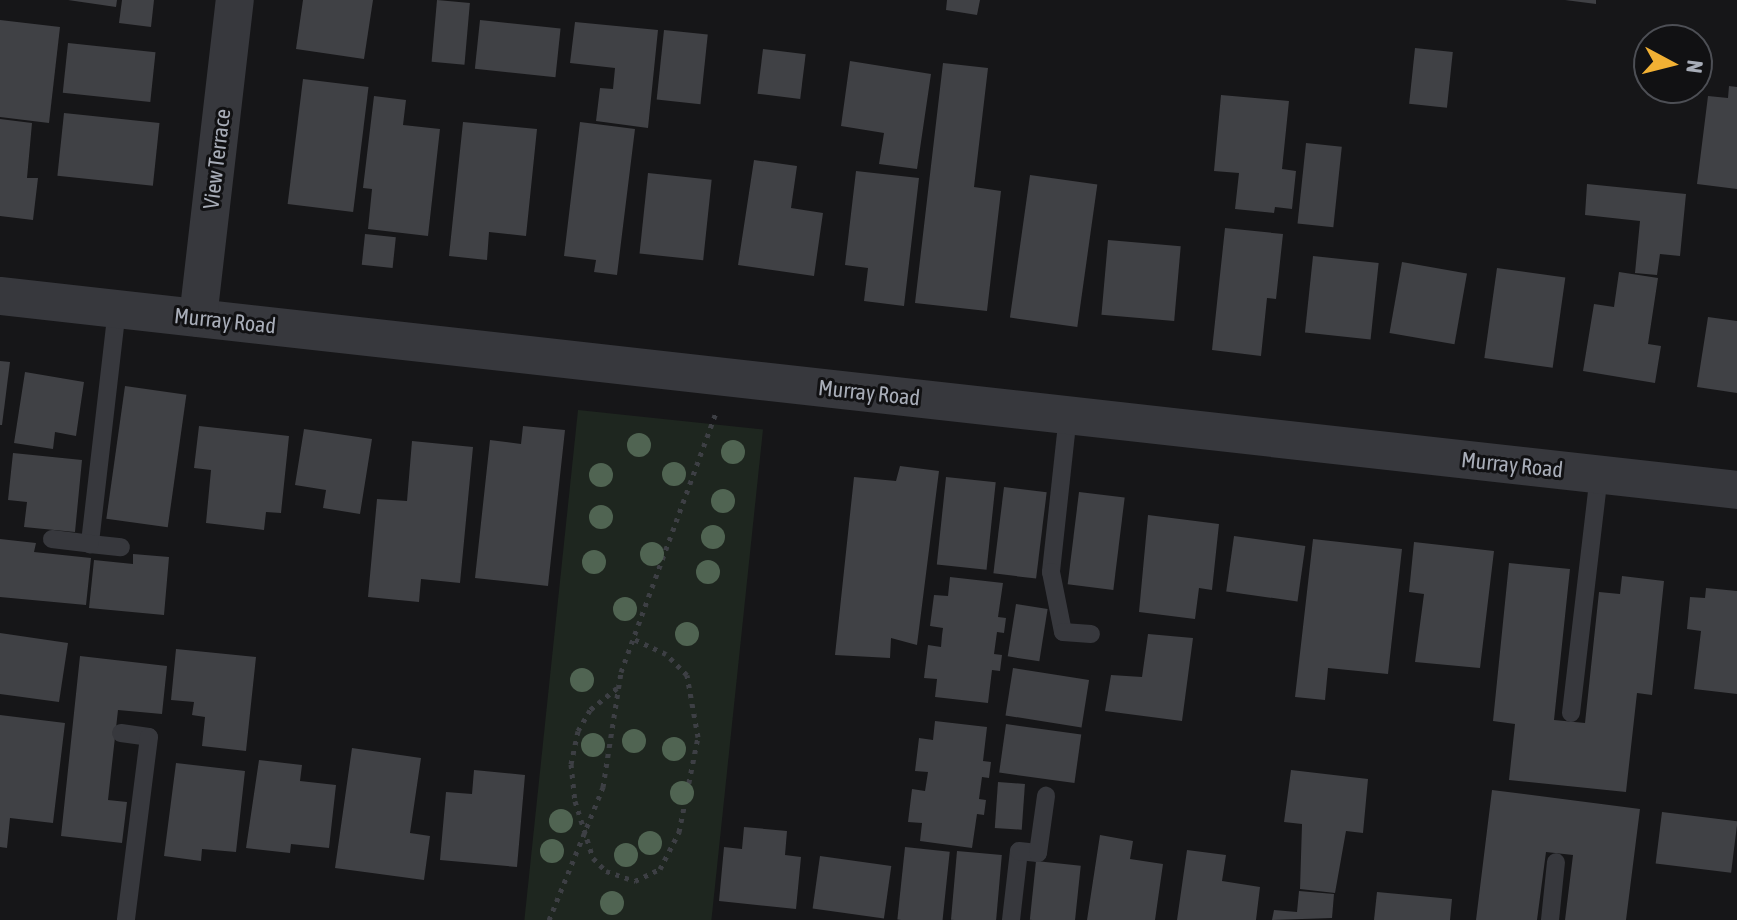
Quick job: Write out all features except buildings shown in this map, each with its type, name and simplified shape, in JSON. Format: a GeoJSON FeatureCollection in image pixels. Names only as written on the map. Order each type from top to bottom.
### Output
{"type":"FeatureCollection","features":[{"type":"Feature","properties":{"kind":"street","name":"View Terrace"},"geometry":{"type":"LineString","coordinates":[[198,318],[235,0]]}},
{"type":"Feature","properties":{"kind":"street","name":"Murray Road"},"geometry":{"type":"LineString","coordinates":[[0,296],[1737,490]]}},
{"type":"Feature","properties":{"kind":"lane"},"geometry":{"type":"LineString","coordinates":[[90,544],[117,309]]}},
{"type":"Feature","properties":{"kind":"lane"},"geometry":{"type":"LineString","coordinates":[[1068,415],[1051,572],[1063,632],[1091,634]]}},
{"type":"Feature","properties":{"kind":"lane"},"geometry":{"type":"LineString","coordinates":[[1571,713],[1599,475]]}},
{"type":"Feature","properties":{"kind":"lane"},"geometry":{"type":"LineString","coordinates":[[52,539],[121,547]]}},
{"type":"Feature","properties":{"kind":"lane"},"geometry":{"type":"LineString","coordinates":[[121,733],[149,737],[126,920]]}},
{"type":"Feature","properties":{"kind":"lane"},"geometry":{"type":"LineString","coordinates":[[1011,920],[1019,851],[1038,853],[1046,796]]}},
{"type":"Feature","properties":{"kind":"lane"},"geometry":{"type":"LineString","coordinates":[[1550,920],[1556,862]]}},
{"type":"Feature","properties":{"kind":"path"},"geometry":{"type":"LineString","coordinates":[[549,920],[610,758],[617,687],[709,437],[726,377]]}},
{"type":"Feature","properties":{"kind":"path"},"geometry":{"type":"LineString","coordinates":[[617,687],[590,710],[578,731],[571,764],[584,832],[593,858],[606,871],[635,881],[648,878],[660,869],[679,832],[692,786],[698,737],[687,675],[666,654],[634,639]]}},
{"type":"Feature","properties":{"kind":"shaded area"},"geometry":{"type":"Polygon","coordinates":[[[578,410],[763,429],[711,920],[524,920],[578,410]]]}}]}
